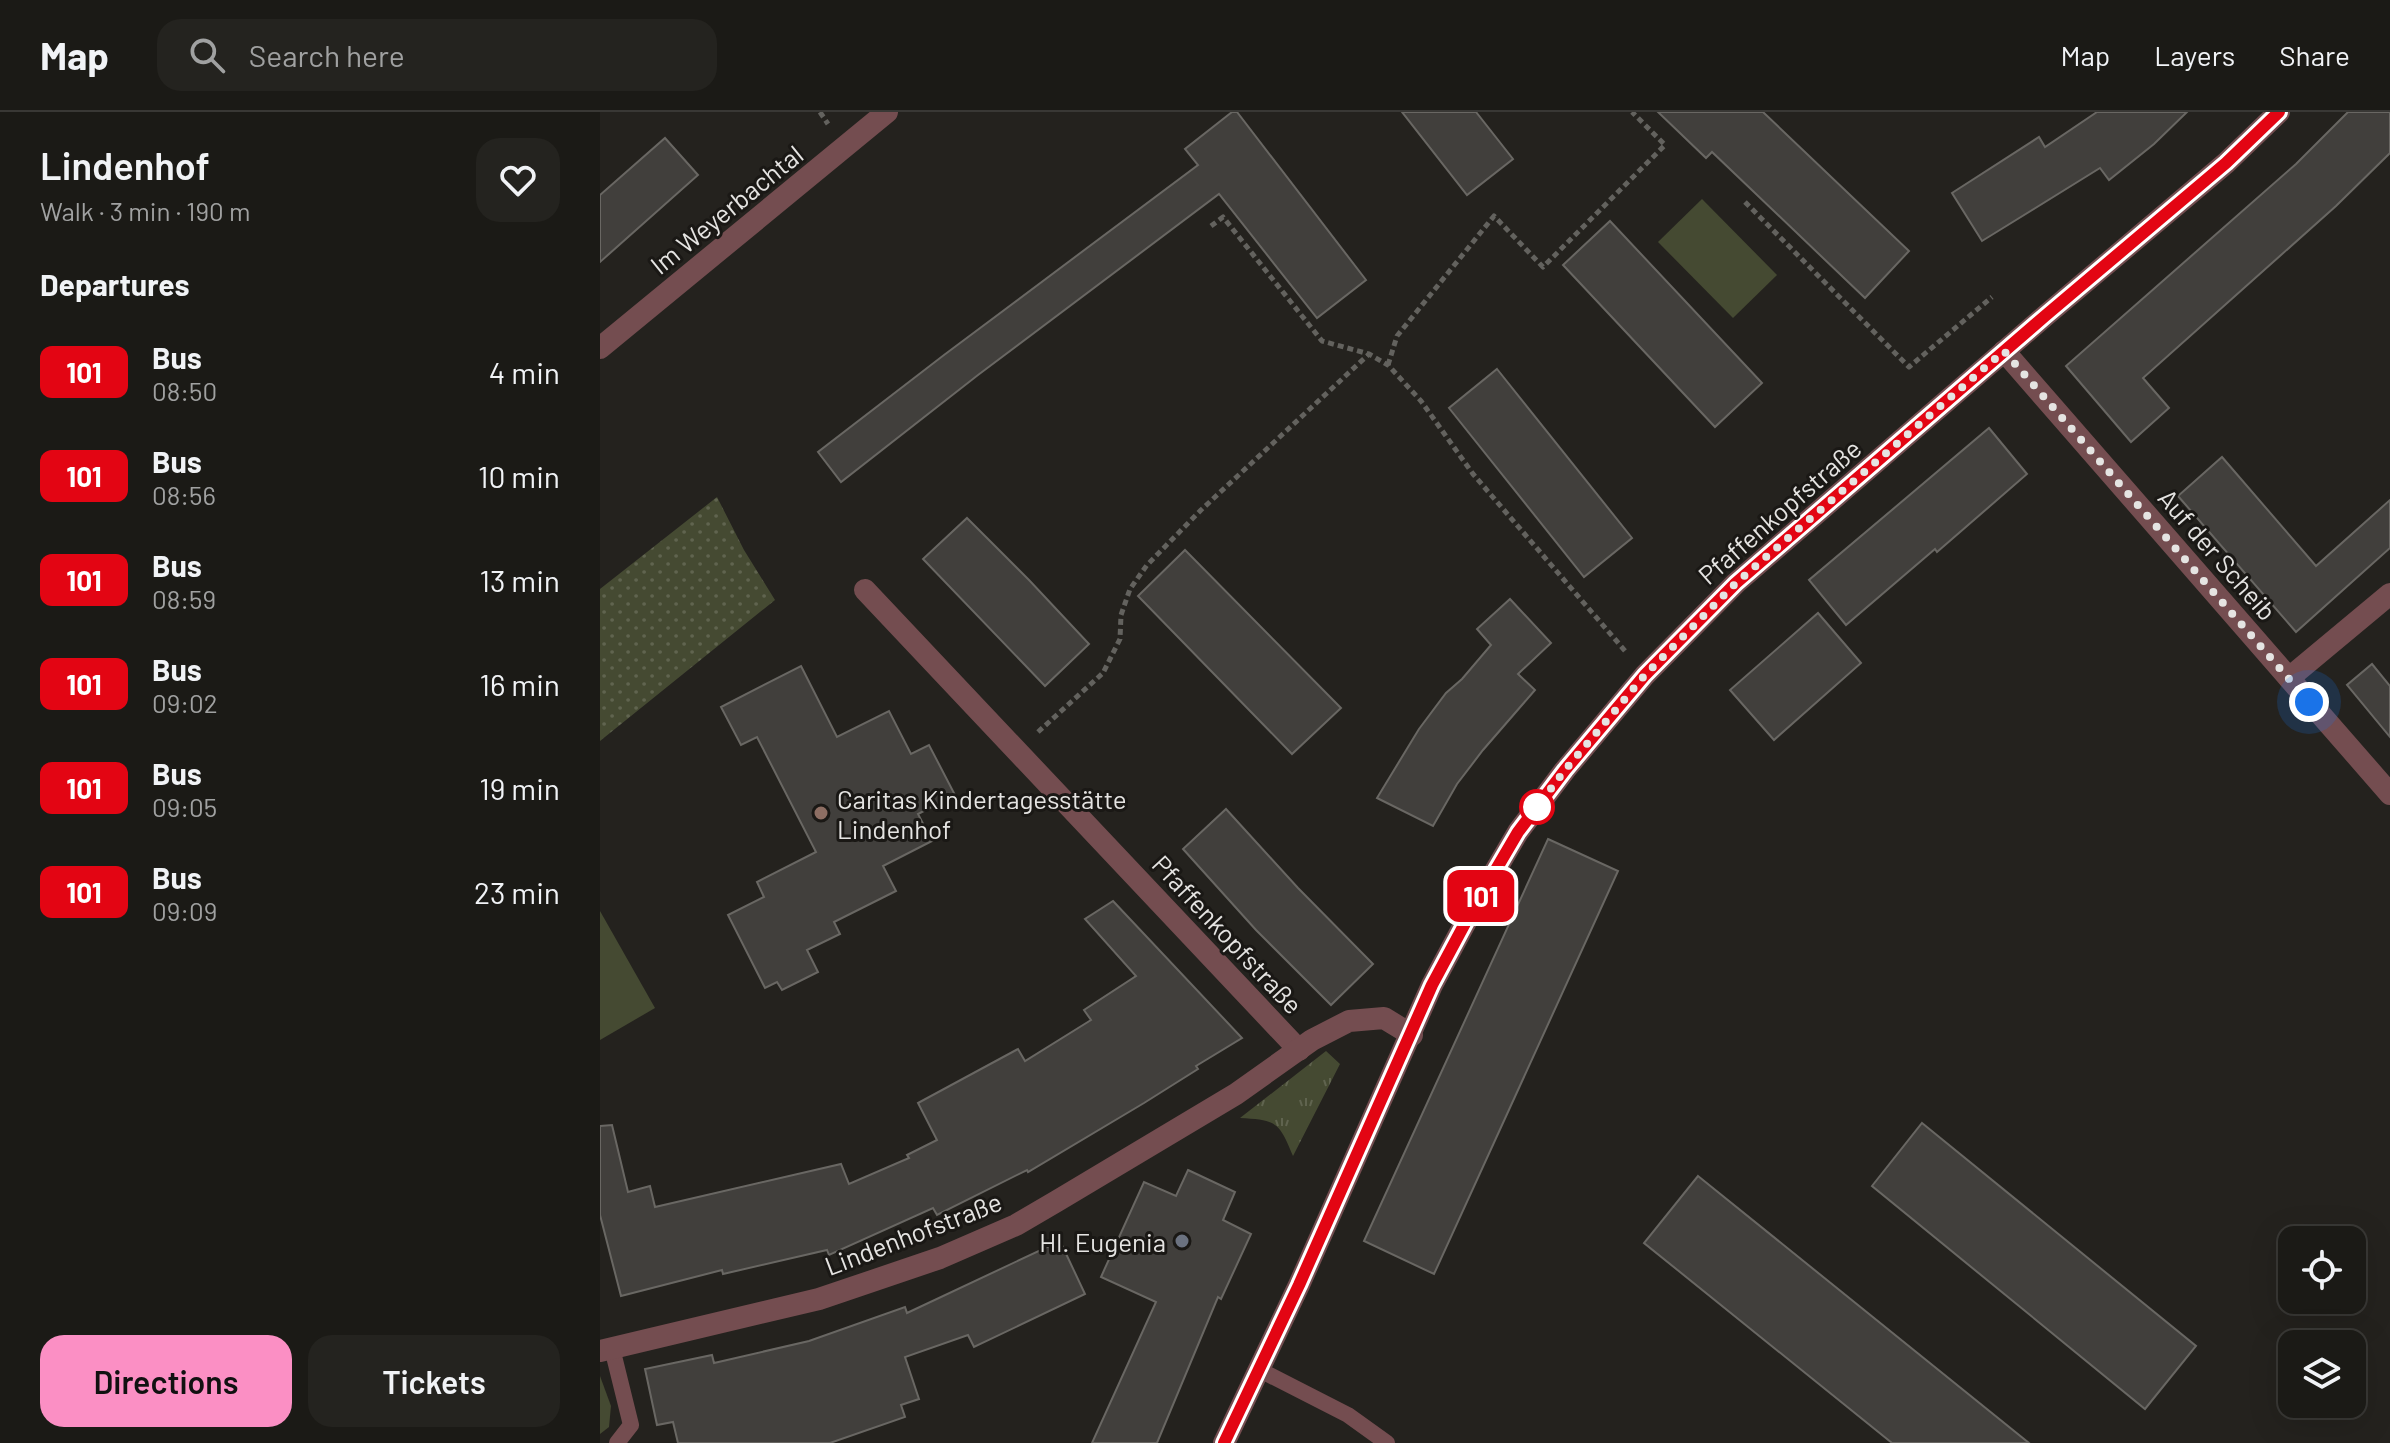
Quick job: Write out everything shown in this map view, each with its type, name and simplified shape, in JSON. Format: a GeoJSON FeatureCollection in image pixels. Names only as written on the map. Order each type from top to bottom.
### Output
{"type":"FeatureCollection","features":[{"type":"Feature","properties":{"kind":"street","name":"Im Weyerbachtal"},"geometry":{"type":"LineString","coordinates":[[600,348],[887,112]]}},
{"type":"Feature","properties":{"kind":"street","name":"Pfaffenkopfstraße"},"geometry":{"type":"LineString","coordinates":[[1224,1443],[1412,1035],[1432,985],[1518,832],[1565,770],[1645,675],[1736,583],[2226,163],[2279,112]]}},
{"type":"Feature","properties":{"kind":"street","name":"Auf der Scheib"},"geometry":{"type":"LineString","coordinates":[[2004,351],[2390,794]]}},
{"type":"Feature","properties":{"kind":"street","name":"Pfaffenkopfstraße"},"geometry":{"type":"LineString","coordinates":[[865,590],[1299,1050],[1349,1021],[1384,1018],[1412,1035]]}},
{"type":"Feature","properties":{"kind":"street"},"geometry":{"type":"LineString","coordinates":[[2289,678],[2390,594]]}},
{"type":"Feature","properties":{"kind":"street","name":"Lindenhofstraße"},"geometry":{"type":"LineString","coordinates":[[606,1349],[819,1299],[940,1258],[1016,1225],[1236,1094],[1299,1050]]}},
{"type":"Feature","properties":{"kind":"lane"},"geometry":{"type":"LineString","coordinates":[[606,1349],[631,1425],[617,1443]]}},
{"type":"Feature","properties":{"kind":"lane"},"geometry":{"type":"LineString","coordinates":[[1258,1369],[1348,1415],[1387,1443]]}},
{"type":"Feature","properties":{"kind":"path"},"geometry":{"type":"LineString","coordinates":[[1388,365],[1397,336],[1494,216],[1543,267],[1665,145],[1632,112]]}},
{"type":"Feature","properties":{"kind":"path"},"geometry":{"type":"LineString","coordinates":[[1745,202],[1909,367],[1992,297]]}},
{"type":"Feature","properties":{"kind":"path"},"geometry":{"type":"LineString","coordinates":[[1211,226],[1223,217],[1322,341],[1369,354],[1388,365],[1421,401],[1473,474],[1645,675]]}},
{"type":"Feature","properties":{"kind":"path"},"geometry":{"type":"LineString","coordinates":[[1017,752],[1103,673],[1120,639],[1121,615],[1130,589],[1147,565],[1201,510],[1369,354]]}},
{"type":"Feature","properties":{"kind":"green space"},"geometry":{"type":"Polygon","coordinates":[[[1702,199],[1777,275],[1733,318],[1658,242],[1702,199]]]}},
{"type":"Feature","properties":{"kind":"green space"},"geometry":{"type":"Polygon","coordinates":[[[717,497],[744,550],[775,600],[600,741],[600,589],[717,497]]]}},
{"type":"Feature","properties":{"kind":"green space"},"geometry":{"type":"Polygon","coordinates":[[[600,911],[655,1008],[600,1040],[600,911]]]}},
{"type":"Feature","properties":{"kind":"green space"},"geometry":{"type":"Polygon","coordinates":[[[1326,1051],[1340,1064],[1293,1156],[1275,1125],[1240,1118],[1326,1051]]]}},
{"type":"Feature","properties":{"kind":"green space"},"geometry":{"type":"Polygon","coordinates":[[[600,1376],[611,1406],[609,1427],[600,1434],[600,1376]]]}},
{"type":"Feature","properties":{"kind":"building"},"geometry":{"type":"Polygon","coordinates":[[[1232,112],[1237,112],[1366,280],[1317,318],[1219,194],[841,482],[818,452],[1198,165],[1185,149],[1232,112]]]}},
{"type":"Feature","properties":{"kind":"building"},"geometry":{"type":"Polygon","coordinates":[[[1402,112],[1476,112],[1513,159],[1467,195],[1402,112]]]}},
{"type":"Feature","properties":{"kind":"building"},"geometry":{"type":"Polygon","coordinates":[[[1658,112],[1763,112],[1909,251],[1865,298],[1712,152],[1706,158],[1658,112]]]}},
{"type":"Feature","properties":{"kind":"building"},"geometry":{"type":"Polygon","coordinates":[[[2097,112],[2187,112],[2154,144],[2109,180],[2100,168],[1982,241],[1952,193],[2039,137],[2045,147],[2097,112]]]}},
{"type":"Feature","properties":{"kind":"building"},"geometry":{"type":"Polygon","coordinates":[[[2348,112],[2390,112],[2390,153],[2336,206],[2143,378],[2169,408],[2131,442],[2066,366],[2296,164],[2348,112]]]}},
{"type":"Feature","properties":{"kind":"building"},"geometry":{"type":"Polygon","coordinates":[[[665,138],[698,175],[600,262],[600,195],[665,138]]]}},
{"type":"Feature","properties":{"kind":"building"},"geometry":{"type":"Polygon","coordinates":[[[1610,221],[1762,383],[1715,427],[1563,265],[1610,221]]]}},
{"type":"Feature","properties":{"kind":"building"},"geometry":{"type":"Polygon","coordinates":[[[1497,369],[1632,538],[1584,577],[1449,408],[1497,369]]]}},
{"type":"Feature","properties":{"kind":"building"},"geometry":{"type":"Polygon","coordinates":[[[1989,428],[2027,474],[1846,625],[1809,580],[1989,428]]]}},
{"type":"Feature","properties":{"kind":"building"},"geometry":{"type":"Polygon","coordinates":[[[2222,457],[2316,566],[2390,500],[2390,548],[2296,632],[2178,496],[2222,457]]]}},
{"type":"Feature","properties":{"kind":"building"},"geometry":{"type":"Polygon","coordinates":[[[967,518],[1089,644],[1045,686],[923,559],[967,518]]]}},
{"type":"Feature","properties":{"kind":"building"},"geometry":{"type":"Polygon","coordinates":[[[1185,550],[1341,708],[1292,754],[1138,596],[1185,550]]]}},
{"type":"Feature","properties":{"kind":"building"},"geometry":{"type":"Polygon","coordinates":[[[1510,599],[1551,643],[1518,674],[1535,690],[1457,784],[1433,826],[1377,798],[1419,729],[1446,693],[1491,645],[1477,629],[1510,599]]]}},
{"type":"Feature","properties":{"kind":"building"},"geometry":{"type":"Polygon","coordinates":[[[1818,613],[1861,663],[1774,740],[1730,690],[1818,613]]]}},
{"type":"Feature","properties":{"kind":"building"},"geometry":{"type":"Polygon","coordinates":[[[2372,664],[2390,686],[2390,737],[2347,685],[2372,664]]]}},
{"type":"Feature","properties":{"kind":"building"},"geometry":{"type":"Polygon","coordinates":[[[801,666],[837,737],[889,711],[911,754],[929,745],[955,795],[918,814],[932,841],[883,866],[896,891],[834,922],[840,934],[807,950],[818,972],[782,990],[777,982],[765,988],[728,915],[764,897],[757,882],[816,852],[757,737],[741,745],[721,707],[801,666]]]}},
{"type":"Feature","properties":{"kind":"building"},"geometry":{"type":"Polygon","coordinates":[[[1226,809],[1373,964],[1331,1005],[1256,930],[1183,849],[1226,809]]]}},
{"type":"Feature","properties":{"kind":"building"},"geometry":{"type":"Polygon","coordinates":[[[1548,839],[1618,871],[1434,1274],[1364,1241],[1548,839]]]}},
{"type":"Feature","properties":{"kind":"building"},"geometry":{"type":"Polygon","coordinates":[[[1113,901],[1242,1038],[1144,1103],[1028,1172],[937,1215],[933,1208],[829,1255],[827,1250],[723,1274],[722,1270],[621,1296],[600,1215],[600,1126],[612,1125],[628,1192],[650,1186],[655,1207],[841,1164],[849,1184],[909,1158],[907,1155],[937,1140],[918,1103],[1018,1049],[1025,1061],[1091,1020],[1084,1010],[1136,976],[1085,919],[1113,901]]]}},
{"type":"Feature","properties":{"kind":"building"},"geometry":{"type":"Polygon","coordinates":[[[1922,1123],[2196,1346],[2145,1409],[1872,1186],[1922,1123]]]}},
{"type":"Feature","properties":{"kind":"building"},"geometry":{"type":"Polygon","coordinates":[[[1188,1170],[1235,1192],[1223,1220],[1251,1234],[1221,1299],[1218,1297],[1157,1443],[1092,1443],[1156,1302],[1101,1277],[1144,1182],[1176,1196],[1188,1170]]]}},
{"type":"Feature","properties":{"kind":"building"},"geometry":{"type":"Polygon","coordinates":[[[1698,1176],[2029,1443],[1892,1443],[1644,1243],[1698,1176]]]}},
{"type":"Feature","properties":{"kind":"building"},"geometry":{"type":"Polygon","coordinates":[[[1060,1241],[1085,1294],[974,1347],[968,1335],[905,1357],[919,1399],[901,1405],[905,1417],[830,1443],[678,1443],[673,1422],[657,1425],[645,1369],[712,1355],[714,1363],[809,1341],[905,1307],[907,1313],[1060,1241]]]}},
{"type":"Feature","properties":{"kind":"bus line","name":"101"},"geometry":{"type":"LineString","coordinates":[[1224,1443],[1299,1285],[1432,985],[1518,832],[1565,770],[1645,675],[1736,583],[2226,163],[2279,112]]}},
{"type":"Feature","properties":{"kind":"place","name":"Caritas Kindertagesstätte Lindenhof"},"geometry":{"type":"Point","coordinates":[821,813]}},
{"type":"Feature","properties":{"kind":"place","name":"Hl. Eugenia"},"geometry":{"type":"Point","coordinates":[1182,1241]}},
{"type":"Feature","properties":{"kind":"route"},"geometry":{"type":"LineString","coordinates":[[1537,807],[1531,815],[1645,675],[1736,583],[2004,351],[2309,702]]}}]}
